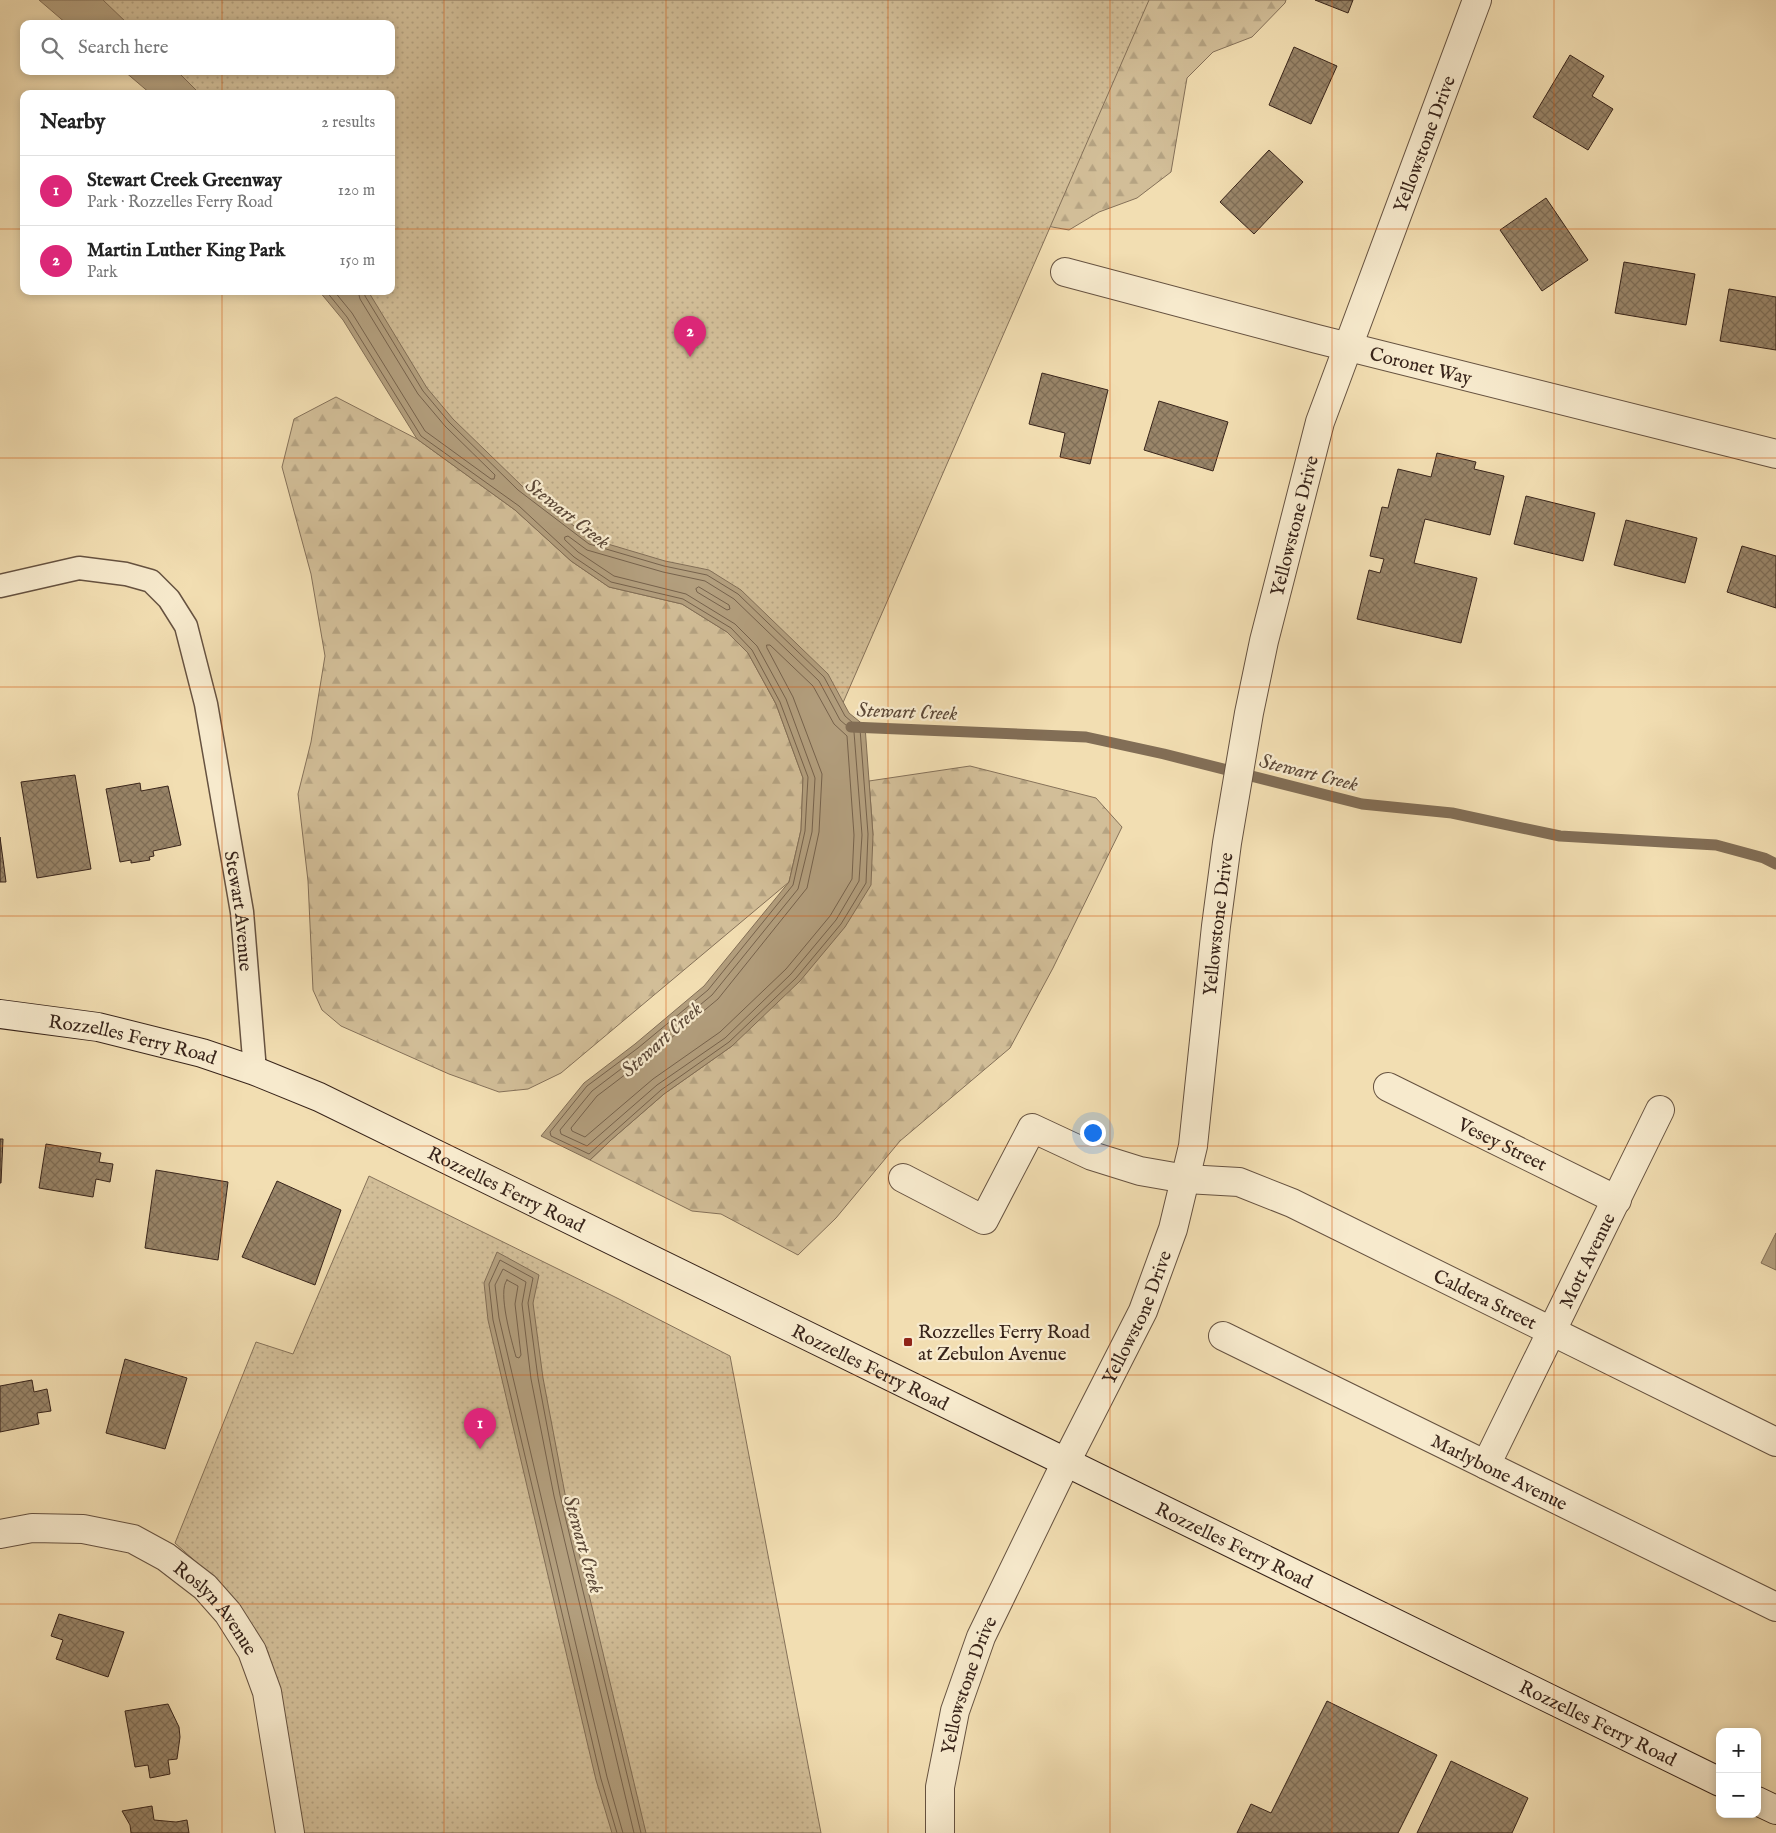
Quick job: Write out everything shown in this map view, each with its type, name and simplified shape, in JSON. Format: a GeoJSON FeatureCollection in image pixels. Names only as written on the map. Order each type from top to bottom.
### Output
{"type":"FeatureCollection","features":[{"type":"Feature","properties":{"kind":"street","name":"Yellowstone Drive"},"geometry":{"type":"LineString","coordinates":[[940,1833],[940,1787],[955,1710],[981,1637],[1066,1462],[1143,1311],[1174,1230],[1192,1146],[1227,843],[1249,713],[1264,641],[1320,422],[1477,0]]}},
{"type":"Feature","properties":{"kind":"street","name":"Coronet Way"},"geometry":{"type":"LineString","coordinates":[[1065,272],[1347,346],[1776,454]]}},
{"type":"Feature","properties":{"kind":"street","name":"Rozzelles Ferry Road"},"geometry":{"type":"LineString","coordinates":[[0,1014],[98,1027],[202,1053],[255,1071],[319,1097],[1716,1780]]}},
{"type":"Feature","properties":{"kind":"street","name":"Vesey Street"},"geometry":{"type":"LineString","coordinates":[[1388,1087],[1617,1200]]}},
{"type":"Feature","properties":{"kind":"street","name":"Mott Avenue"},"geometry":{"type":"LineString","coordinates":[[1486,1465],[1660,1110]]}},
{"type":"Feature","properties":{"kind":"street","name":"Caldera Street"},"geometry":{"type":"LineString","coordinates":[[903,1178],[984,1220],[1032,1128],[1092,1156],[1140,1171],[1186,1179],[1239,1182],[1292,1203],[1776,1442]]}},
{"type":"Feature","properties":{"kind":"street","name":"Marlybone Avenue"},"geometry":{"type":"LineString","coordinates":[[1223,1336],[1776,1607]]}},
{"type":"Feature","properties":{"kind":"street","name":"Roslyn Avenue"},"geometry":{"type":"LineString","coordinates":[[0,1534],[32,1528],[83,1529],[133,1539],[166,1557],[205,1587],[228,1613],[252,1651],[266,1692],[290,1833]]}},
{"type":"Feature","properties":{"kind":"street"},"geometry":{"type":"LineString","coordinates":[[1761,1803],[1776,1810]]}},
{"type":"Feature","properties":{"kind":"lane","name":"Stewart Avenue"},"geometry":{"type":"LineString","coordinates":[[0,586],[79,568],[126,574],[151,581],[169,598],[186,626],[206,704],[242,912],[255,1071]]}},
{"type":"Feature","properties":{"kind":"green space"},"geometry":{"type":"Polygon","coordinates":[[[64,0],[1149,0],[832,728],[751,636],[598,563],[524,504],[344,295],[395,295],[395,90],[166,90],[149,75],[395,75],[395,20],[86,20],[64,0]]]}},
{"type":"Feature","properties":{"kind":"green space"},"geometry":{"type":"Polygon","coordinates":[[[1100,0],[1286,0],[1252,37],[1213,52],[1187,78],[1171,172],[1137,198],[1099,212],[1069,230],[1041,225],[1100,0]]]}},
{"type":"Feature","properties":{"kind":"green space"},"geometry":{"type":"Polygon","coordinates":[[[336,397],[417,439],[515,510],[571,561],[609,587],[682,604],[727,632],[748,653],[776,704],[803,778],[801,830],[789,882],[561,1073],[528,1089],[499,1092],[449,1074],[341,1026],[322,1010],[313,990],[308,881],[298,794],[311,742],[325,656],[311,574],[282,467],[294,419],[336,397]]]}},
{"type":"Feature","properties":{"kind":"green space"},"geometry":{"type":"Polygon","coordinates":[[[970,766],[1096,798],[1122,827],[1053,968],[1010,1048],[900,1141],[836,1218],[798,1255],[721,1214],[692,1211],[590,1160],[664,1094],[732,1046],[873,835],[869,781],[970,766]]]}},
{"type":"Feature","properties":{"kind":"green space"},"geometry":{"type":"Polygon","coordinates":[[[369,1176],[730,1356],[821,1833],[302,1833],[280,1700],[268,1652],[243,1612],[223,1586],[175,1543],[256,1342],[293,1354],[369,1176]]]}},
{"type":"Feature","properties":{"kind":"water"},"geometry":{"type":"Polygon","coordinates":[[[39,0],[103,0],[124,20],[62,20],[39,0]]]}},
{"type":"Feature","properties":{"kind":"water"},"geometry":{"type":"Polygon","coordinates":[[[129,75],[181,75],[196,90],[146,90],[129,75]]]}},
{"type":"Feature","properties":{"kind":"water"},"geometry":{"type":"Polygon","coordinates":[[[322,295],[370,295],[427,388],[453,419],[522,486],[591,539],[665,561],[709,570],[741,590],[828,674],[849,713],[865,726],[873,835],[871,885],[845,927],[800,981],[732,1046],[664,1094],[590,1160],[541,1136],[584,1083],[635,1044],[704,986],[789,882],[801,830],[803,778],[776,704],[748,653],[727,632],[682,604],[609,587],[571,561],[515,510],[417,439],[343,320],[322,295]]]}},
{"type":"Feature","properties":{"kind":"water"},"geometry":{"type":"Polygon","coordinates":[[[1776,1233],[1776,1270],[1761,1263],[1776,1233]]]}},
{"type":"Feature","properties":{"kind":"water"},"geometry":{"type":"Polygon","coordinates":[[[497,1252],[539,1275],[533,1303],[543,1378],[565,1494],[646,1833],[612,1833],[596,1780],[488,1320],[484,1283],[497,1252]]]}},
{"type":"Feature","properties":{"kind":"building"},"geometry":{"type":"Polygon","coordinates":[[[1315,0],[1353,0],[1348,13],[1315,0]]]}},
{"type":"Feature","properties":{"kind":"building"},"geometry":{"type":"Polygon","coordinates":[[[1294,47],[1337,66],[1311,124],[1269,105],[1294,47]]]}},
{"type":"Feature","properties":{"kind":"building"},"geometry":{"type":"Polygon","coordinates":[[[1570,55],[1604,76],[1592,96],[1613,109],[1588,150],[1533,117],[1570,55]]]}},
{"type":"Feature","properties":{"kind":"building"},"geometry":{"type":"Polygon","coordinates":[[[1269,150],[1303,182],[1254,234],[1220,202],[1269,150]]]}},
{"type":"Feature","properties":{"kind":"building"},"geometry":{"type":"Polygon","coordinates":[[[1546,198],[1588,260],[1542,291],[1500,230],[1546,198]]]}},
{"type":"Feature","properties":{"kind":"building"},"geometry":{"type":"Polygon","coordinates":[[[1624,262],[1695,274],[1686,325],[1615,313],[1624,262]]]}},
{"type":"Feature","properties":{"kind":"building"},"geometry":{"type":"Polygon","coordinates":[[[1729,289],[1776,297],[1776,350],[1720,341],[1729,289]]]}},
{"type":"Feature","properties":{"kind":"building"},"geometry":{"type":"Polygon","coordinates":[[[1042,373],[1108,390],[1090,464],[1060,457],[1065,433],[1029,424],[1042,373]]]}},
{"type":"Feature","properties":{"kind":"building"},"geometry":{"type":"Polygon","coordinates":[[[1159,401],[1228,422],[1213,471],[1144,450],[1159,401]]]}},
{"type":"Feature","properties":{"kind":"building"},"geometry":{"type":"Polygon","coordinates":[[[1437,453],[1476,462],[1474,469],[1504,476],[1490,535],[1425,519],[1414,563],[1477,578],[1461,643],[1357,619],[1369,570],[1380,573],[1384,559],[1370,556],[1382,507],[1388,508],[1398,469],[1431,477],[1437,453]]]}},
{"type":"Feature","properties":{"kind":"building"},"geometry":{"type":"Polygon","coordinates":[[[1526,496],[1595,513],[1583,561],[1514,544],[1526,496]]]}},
{"type":"Feature","properties":{"kind":"building"},"geometry":{"type":"Polygon","coordinates":[[[1626,520],[1697,538],[1685,583],[1614,565],[1626,520]]]}},
{"type":"Feature","properties":{"kind":"building"},"geometry":{"type":"Polygon","coordinates":[[[1742,546],[1776,556],[1776,608],[1727,592],[1742,546]]]}},
{"type":"Feature","properties":{"kind":"building"},"geometry":{"type":"Polygon","coordinates":[[[75,775],[91,869],[37,878],[21,782],[75,775]]]}},
{"type":"Feature","properties":{"kind":"building"},"geometry":{"type":"Polygon","coordinates":[[[140,783],[141,791],[168,786],[181,845],[153,851],[154,856],[149,857],[150,860],[131,863],[131,860],[120,862],[106,789],[140,783]]]}},
{"type":"Feature","properties":{"kind":"building"},"geometry":{"type":"Polygon","coordinates":[[[0,837],[6,882],[0,882],[0,837]]]}},
{"type":"Feature","properties":{"kind":"building"},"geometry":{"type":"Polygon","coordinates":[[[0,1139],[3,1139],[1,1183],[0,1183],[0,1139]]]}},
{"type":"Feature","properties":{"kind":"building"},"geometry":{"type":"Polygon","coordinates":[[[46,1144],[101,1153],[99,1162],[113,1164],[110,1182],[96,1179],[93,1197],[39,1188],[46,1144]]]}},
{"type":"Feature","properties":{"kind":"building"},"geometry":{"type":"Polygon","coordinates":[[[156,1170],[228,1182],[218,1260],[145,1248],[156,1170]]]}},
{"type":"Feature","properties":{"kind":"building"},"geometry":{"type":"Polygon","coordinates":[[[277,1181],[341,1210],[315,1285],[242,1257],[277,1181]]]}},
{"type":"Feature","properties":{"kind":"building"},"geometry":{"type":"Polygon","coordinates":[[[125,1359],[187,1378],[165,1449],[106,1433],[125,1359]]]}},
{"type":"Feature","properties":{"kind":"building"},"geometry":{"type":"Polygon","coordinates":[[[32,1380],[34,1392],[47,1389],[51,1411],[37,1413],[39,1424],[0,1432],[0,1386],[32,1380]]]}},
{"type":"Feature","properties":{"kind":"building"},"geometry":{"type":"Polygon","coordinates":[[[59,1614],[124,1632],[108,1677],[56,1659],[63,1640],[51,1636],[59,1614]]]}},
{"type":"Feature","properties":{"kind":"building"},"geometry":{"type":"Polygon","coordinates":[[[1327,1701],[1437,1755],[1398,1833],[1237,1833],[1251,1804],[1271,1813],[1327,1701]]]}},
{"type":"Feature","properties":{"kind":"building"},"geometry":{"type":"Polygon","coordinates":[[[168,1704],[179,1727],[180,1737],[177,1759],[168,1760],[170,1774],[150,1778],[148,1765],[135,1767],[125,1711],[168,1704]]]}},
{"type":"Feature","properties":{"kind":"building"},"geometry":{"type":"Polygon","coordinates":[[[1451,1761],[1528,1798],[1512,1833],[1417,1833],[1451,1761]]]}},
{"type":"Feature","properties":{"kind":"building"},"geometry":{"type":"Polygon","coordinates":[[[152,1806],[154,1820],[176,1822],[187,1820],[189,1833],[131,1833],[130,1825],[122,1811],[152,1806]]]}},
{"type":"Feature","properties":{"kind":"waterway","name":"Stewart Creek"},"geometry":{"type":"LineString","coordinates":[[851,727],[1086,737],[1164,754],[1362,804],[1452,813],[1560,836],[1716,845],[1764,858],[1776,864]]}},
{"type":"Feature","properties":{"kind":"place","name":"Martin Luther King Park"},"geometry":{"type":"Point","coordinates":[690,357]}},
{"type":"Feature","properties":{"kind":"place","name":"Rozzelles Ferry Road at Zebulon Avenue"},"geometry":{"type":"Point","coordinates":[908,1342]}},
{"type":"Feature","properties":{"kind":"place","name":"Stewart Creek Greenway"},"geometry":{"type":"Point","coordinates":[480,1449]}}]}
